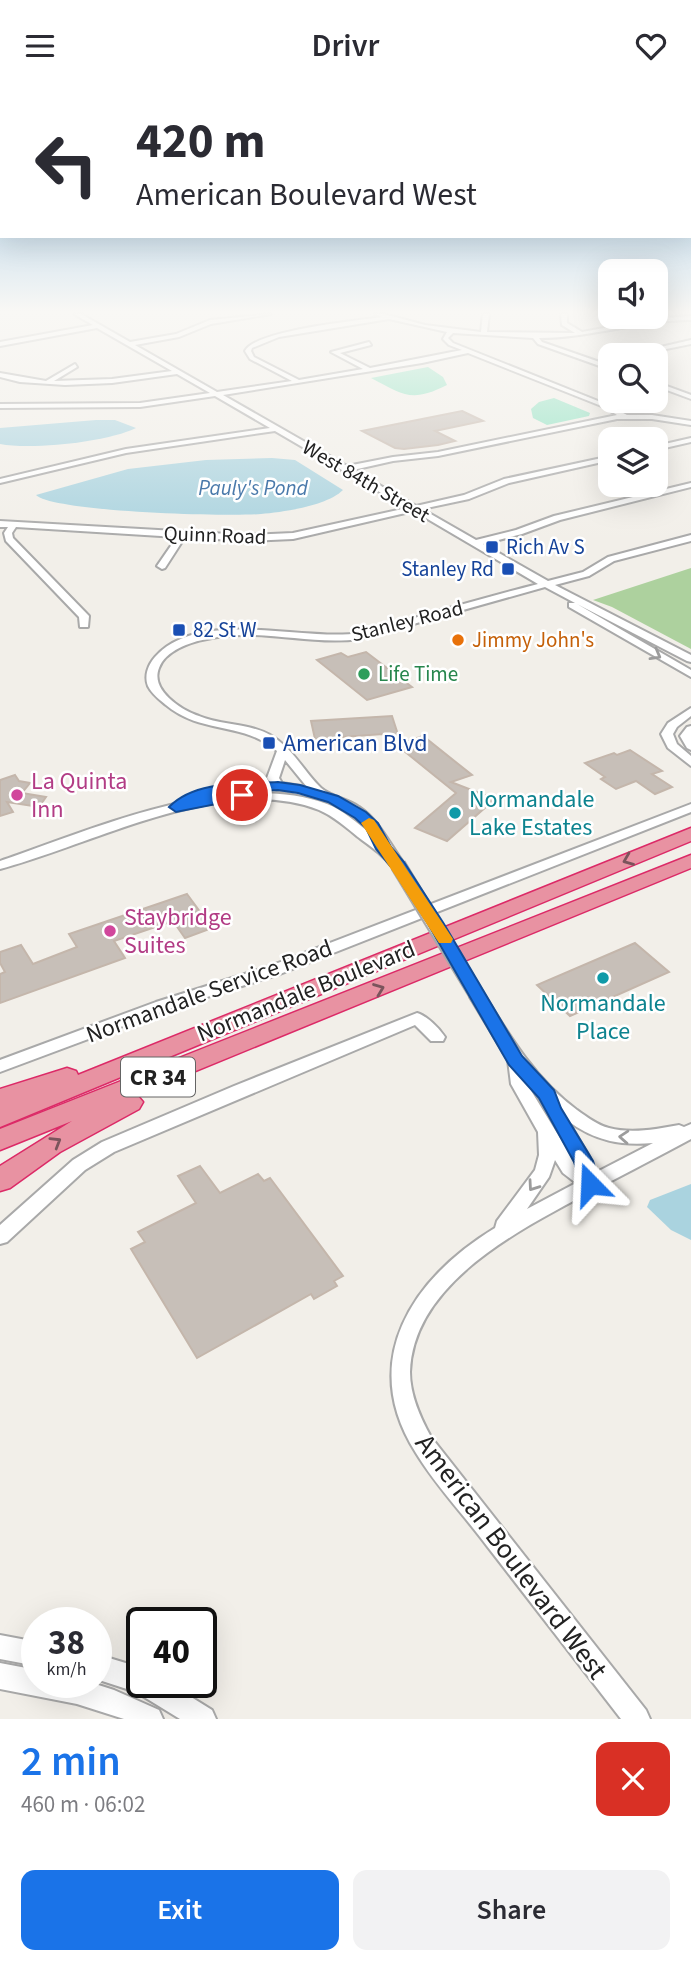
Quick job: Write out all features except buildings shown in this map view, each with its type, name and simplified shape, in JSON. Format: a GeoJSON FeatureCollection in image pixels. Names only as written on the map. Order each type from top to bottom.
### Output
{"type":"FeatureCollection","features":[{"type":"Feature","properties":{"kind":"highway","name":"Normandale Boulevard"},"geometry":{"type":"LineString","coordinates":[[0,1118],[215,1027],[691,834]]}},
{"type":"Feature","properties":{"kind":"highway","name":"Normandale Boulevard"},"geometry":{"type":"LineString","coordinates":[[0,1140],[691,861]]}},
{"type":"Feature","properties":{"kind":"highway"},"geometry":{"type":"LineString","coordinates":[[0,1180],[51,1145],[106,1113],[315,1013]]}},
{"type":"Feature","properties":{"kind":"highway"},"geometry":{"type":"LineString","coordinates":[[0,1098],[215,1027]]}},
{"type":"Feature","properties":{"kind":"street","name":"West 84th Street"},"geometry":{"type":"LineString","coordinates":[[209,390],[547,584],[691,659]]}},
{"type":"Feature","properties":{"kind":"street"},"geometry":{"type":"LineString","coordinates":[[0,406],[140,405],[237,390]]}},
{"type":"Feature","properties":{"kind":"street"},"geometry":{"type":"LineString","coordinates":[[568,390],[606,405],[624,416]]}},
{"type":"Feature","properties":{"kind":"street"},"geometry":{"type":"LineString","coordinates":[[672,390],[691,397]]}},
{"type":"Feature","properties":{"kind":"street"},"geometry":{"type":"LineString","coordinates":[[346,469],[438,454],[624,416],[691,423]]}},
{"type":"Feature","properties":{"kind":"street"},"geometry":{"type":"LineString","coordinates":[[0,481],[141,449],[204,442],[276,429]]}},
{"type":"Feature","properties":{"kind":"street"},"geometry":{"type":"LineString","coordinates":[[668,445],[691,440]]}},
{"type":"Feature","properties":{"kind":"street","name":"Quinn Road"},"geometry":{"type":"LineString","coordinates":[[0,524],[182,535],[286,537],[474,495],[507,481],[598,461]]}},
{"type":"Feature","properties":{"kind":"street"},"geometry":{"type":"LineString","coordinates":[[475,543],[530,529],[557,518],[691,485]]}},
{"type":"Feature","properties":{"kind":"street"},"geometry":{"type":"LineString","coordinates":[[13,526],[8,533],[9,539],[84,615],[84,625]]}},
{"type":"Feature","properties":{"kind":"street"},"geometry":{"type":"LineString","coordinates":[[162,566],[182,535]]}},
{"type":"Feature","properties":{"kind":"street","name":"Stanley Road"},"geometry":{"type":"LineString","coordinates":[[286,755],[276,743],[265,736],[203,723],[184,716],[153,685],[152,670],[161,656],[175,647],[216,634],[251,632],[323,637],[355,636],[593,571],[618,557],[691,537]]}},
{"type":"Feature","properties":{"kind":"street","name":"West 84th Street"},"geometry":{"type":"LineString","coordinates":[[547,584],[593,619],[691,674]]}},
{"type":"Feature","properties":{"kind":"street"},"geometry":{"type":"LineString","coordinates":[[503,596],[541,594],[565,600]]}},
{"type":"Feature","properties":{"kind":"street"},"geometry":{"type":"LineString","coordinates":[[691,711],[672,725],[667,734],[672,746],[691,762]]}},
{"type":"Feature","properties":{"kind":"street"},"geometry":{"type":"LineString","coordinates":[[691,729],[686,736],[691,746]]}},
{"type":"Feature","properties":{"kind":"street"},"geometry":{"type":"LineString","coordinates":[[277,790],[285,779],[286,755]]}},
{"type":"Feature","properties":{"kind":"street"},"geometry":{"type":"LineString","coordinates":[[286,755],[320,794],[360,815],[373,826],[384,849]]}},
{"type":"Feature","properties":{"kind":"street"},"geometry":{"type":"LineString","coordinates":[[277,790],[324,807],[384,849],[398,865],[516,1060],[547,1095],[576,1120],[612,1137],[642,1138],[691,1130]]}},
{"type":"Feature","properties":{"kind":"street"},"geometry":{"type":"LineString","coordinates":[[0,865],[176,807],[277,790],[320,794]]}},
{"type":"Feature","properties":{"kind":"street","name":"Normandale Service Road"},"geometry":{"type":"LineString","coordinates":[[0,1066],[161,1006],[275,970],[691,808]]}},
{"type":"Feature","properties":{"kind":"street"},"geometry":{"type":"LineString","coordinates":[[0,1236],[79,1165],[108,1147],[408,1021],[417,1018],[437,1037]]}},
{"type":"Feature","properties":{"kind":"street"},"geometry":{"type":"LineString","coordinates":[[516,1060],[519,1084],[546,1130],[569,1168],[590,1184]]}},
{"type":"Feature","properties":{"kind":"street"},"geometry":{"type":"LineString","coordinates":[[547,1095],[552,1109],[583,1161],[590,1184]]}},
{"type":"Feature","properties":{"kind":"street"},"geometry":{"type":"LineString","coordinates":[[499,1235],[543,1172],[548,1155],[546,1130]]}},
{"type":"Feature","properties":{"kind":"street","name":"American Boulevard West"},"geometry":{"type":"LineString","coordinates":[[637,1719],[423,1445],[408,1416],[400,1370],[410,1327],[435,1287],[499,1235],[691,1130]]}},
{"type":"Feature","properties":{"kind":"street"},"geometry":{"type":"LineString","coordinates":[[0,1647],[21,1651]]}},
{"type":"Feature","properties":{"kind":"street"},"geometry":{"type":"LineString","coordinates":[[0,1676],[94,1694],[132,1708],[150,1719]]}},
{"type":"Feature","properties":{"kind":"street"},"geometry":{"type":"LineString","coordinates":[[170,1698],[203,1719]]}},
{"type":"Feature","properties":{"kind":"green space"},"geometry":{"type":"Polygon","coordinates":[[[395,390],[437,390],[416,395],[395,390]]]}},
{"type":"Feature","properties":{"kind":"green space"},"geometry":{"type":"Polygon","coordinates":[[[554,398],[590,413],[589,416],[547,425],[533,418],[531,409],[539,402],[554,398]]]}},
{"type":"Feature","properties":{"kind":"green space"},"geometry":{"type":"Polygon","coordinates":[[[691,568],[691,649],[612,607],[593,600],[691,568]]]}},
{"type":"Feature","properties":{"kind":"water"},"geometry":{"type":"Polygon","coordinates":[[[115,420],[136,428],[107,437],[69,443],[31,446],[0,444],[0,428],[115,420]]]}},
{"type":"Feature","properties":{"kind":"water","name":"Pauly's Pond"},"geometry":{"type":"Polygon","coordinates":[[[206,460],[295,460],[343,490],[327,500],[304,507],[243,515],[181,514],[74,506],[49,501],[36,495],[128,469],[206,460]]]}},
{"type":"Feature","properties":{"kind":"water"},"geometry":{"type":"Polygon","coordinates":[[[691,1184],[691,1240],[671,1230],[647,1207],[650,1200],[691,1184]]]}},
{"type":"Feature","properties":{"kind":"slow traffic"},"geometry":{"type":"LineString","coordinates":[[369,823],[445,939]]}},
{"type":"Feature","properties":{"kind":"place","name":"Rich Av S"},"geometry":{"type":"Point","coordinates":[492,547]}},
{"type":"Feature","properties":{"kind":"place","name":"Stanley Rd"},"geometry":{"type":"Point","coordinates":[508,569]}},
{"type":"Feature","properties":{"kind":"place","name":"82 St W"},"geometry":{"type":"Point","coordinates":[179,630]}},
{"type":"Feature","properties":{"kind":"place","name":"Jimmy John's"},"geometry":{"type":"Point","coordinates":[458,640]}},
{"type":"Feature","properties":{"kind":"place","name":"Life Time"},"geometry":{"type":"Point","coordinates":[364,674]}},
{"type":"Feature","properties":{"kind":"place","name":"American Blvd"},"geometry":{"type":"Point","coordinates":[269,743]}},
{"type":"Feature","properties":{"kind":"place","name":"La Quinta Inn"},"geometry":{"type":"Point","coordinates":[17,795]}},
{"type":"Feature","properties":{"kind":"place","name":"Normandale Lake Estates"},"geometry":{"type":"Point","coordinates":[455,813]}},
{"type":"Feature","properties":{"kind":"place","name":"Staybridge Suites"},"geometry":{"type":"Point","coordinates":[110,931]}},
{"type":"Feature","properties":{"kind":"place","name":"Normandale Place"},"geometry":{"type":"Point","coordinates":[603,978]}},
{"type":"Feature","properties":{"kind":"route"},"geometry":{"type":"LineString","coordinates":[[242,795],[176,807],[198,795],[216,790],[278,786],[300,789],[333,799],[373,826],[384,849],[398,865],[436,924],[516,1060],[547,1095],[552,1109],[583,1161],[590,1184]]}}]}
